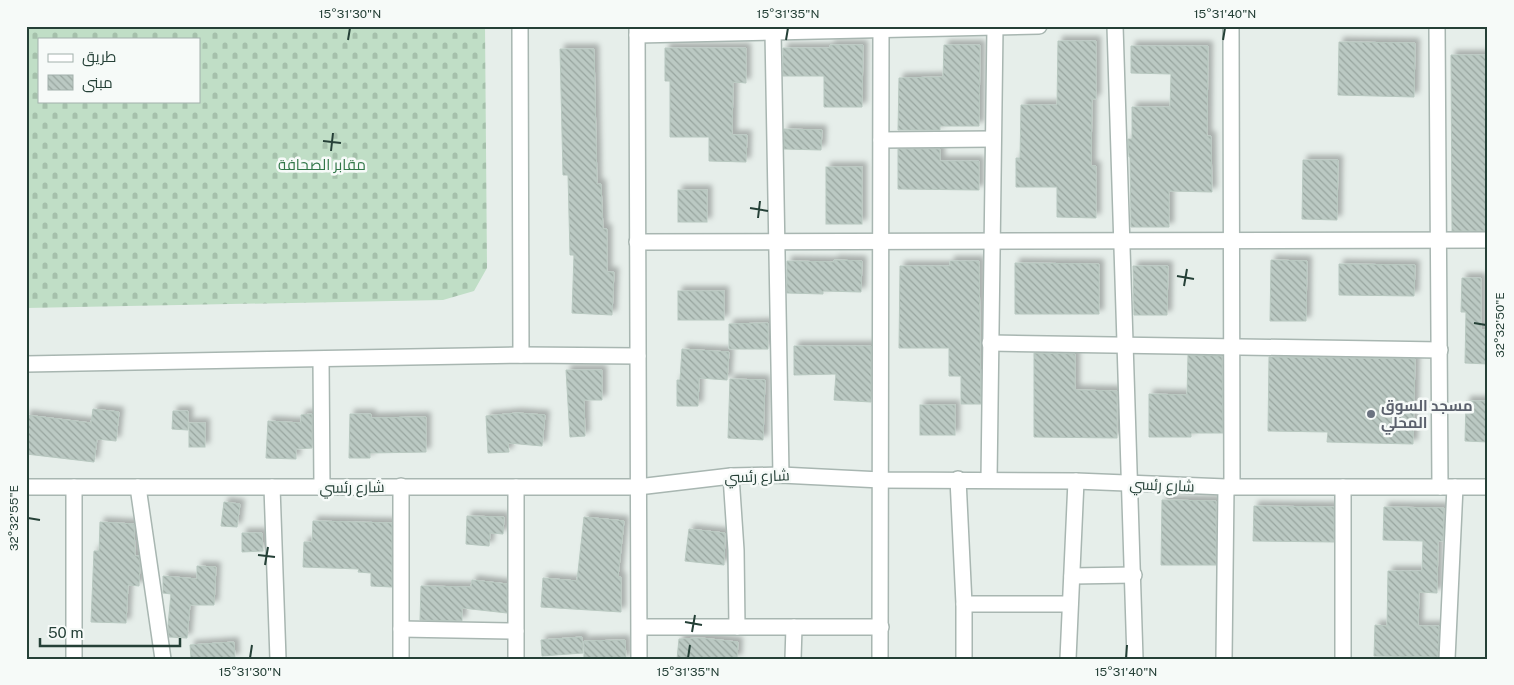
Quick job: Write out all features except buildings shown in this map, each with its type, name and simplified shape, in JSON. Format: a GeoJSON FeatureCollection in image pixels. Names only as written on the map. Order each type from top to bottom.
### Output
{"type":"FeatureCollection","features":[{"type":"Feature","properties":{"kind":"street"},"geometry":{"type":"LineString","coordinates":[[520,26],[520,354]]}},
{"type":"Feature","properties":{"kind":"street"},"geometry":{"type":"LineString","coordinates":[[639,659],[637,31],[773,32],[881,28],[1040,26]]}},
{"type":"Feature","properties":{"kind":"street"},"geometry":{"type":"LineString","coordinates":[[1115,26],[1134,575],[1135,659]]}},
{"type":"Feature","properties":{"kind":"street"},"geometry":{"type":"LineString","coordinates":[[1224,659],[1232,347],[1231,26]]}},
{"type":"Feature","properties":{"kind":"street"},"geometry":{"type":"LineString","coordinates":[[1438,26],[1440,350],[1448,487],[1447,659]]}},
{"type":"Feature","properties":{"kind":"street"},"geometry":{"type":"LineString","coordinates":[[989,480],[994,27]]}},
{"type":"Feature","properties":{"kind":"street"},"geometry":{"type":"LineString","coordinates":[[880,659],[881,28]]}},
{"type":"Feature","properties":{"kind":"street"},"geometry":{"type":"LineString","coordinates":[[773,32],[781,475]]}},
{"type":"Feature","properties":{"kind":"street"},"geometry":{"type":"LineString","coordinates":[[880,140],[992,139]]}},
{"type":"Feature","properties":{"kind":"street"},"geometry":{"type":"LineString","coordinates":[[637,242],[777,240],[1488,240]]}},
{"type":"Feature","properties":{"kind":"street"},"geometry":{"type":"LineString","coordinates":[[990,343],[1440,350]]}},
{"type":"Feature","properties":{"kind":"street"},"geometry":{"type":"LineString","coordinates":[[26,364],[321,360],[520,354],[638,356]]}},
{"type":"Feature","properties":{"kind":"street"},"geometry":{"type":"LineString","coordinates":[[321,360],[322,487]]}},
{"type":"Feature","properties":{"kind":"street","name":"شارع رئسي"},"geometry":{"type":"LineString","coordinates":[[26,487],[638,487],[731,476],[781,475],[881,480],[1076,481],[1229,487],[1488,487]]}},
{"type":"Feature","properties":{"kind":"street"},"geometry":{"type":"LineString","coordinates":[[731,476],[737,627]]}},
{"type":"Feature","properties":{"kind":"street"},"geometry":{"type":"LineString","coordinates":[[958,479],[964,604],[964,659]]}},
{"type":"Feature","properties":{"kind":"street"},"geometry":{"type":"LineString","coordinates":[[1068,659],[1076,481]]}},
{"type":"Feature","properties":{"kind":"street"},"geometry":{"type":"LineString","coordinates":[[401,486],[401,659]]}},
{"type":"Feature","properties":{"kind":"street"},"geometry":{"type":"LineString","coordinates":[[74,487],[74,659]]}},
{"type":"Feature","properties":{"kind":"street"},"geometry":{"type":"LineString","coordinates":[[138,487],[162,659]]}},
{"type":"Feature","properties":{"kind":"street"},"geometry":{"type":"LineString","coordinates":[[272,487],[278,659]]}},
{"type":"Feature","properties":{"kind":"street"},"geometry":{"type":"LineString","coordinates":[[516,487],[516,659]]}},
{"type":"Feature","properties":{"kind":"street"},"geometry":{"type":"LineString","coordinates":[[1343,487],[1343,659]]}},
{"type":"Feature","properties":{"kind":"street"},"geometry":{"type":"LineString","coordinates":[[1072,576],[1134,575]]}},
{"type":"Feature","properties":{"kind":"street"},"geometry":{"type":"LineString","coordinates":[[964,604],[1070,604]]}},
{"type":"Feature","properties":{"kind":"street"},"geometry":{"type":"LineString","coordinates":[[640,627],[881,627]]}},
{"type":"Feature","properties":{"kind":"street"},"geometry":{"type":"LineString","coordinates":[[793,659],[794,627]]}},
{"type":"Feature","properties":{"kind":"street"},"geometry":{"type":"LineString","coordinates":[[401,629],[516,631]]}},
{"type":"Feature","properties":{"kind":"green space","name":"مقابر الصحافة"},"geometry":{"type":"Polygon","coordinates":[[[26,26],[485,26],[487,268],[474,291],[443,300],[26,308],[26,26]]]}},
{"type":"Feature","properties":{"kind":"place","name":"مسجد السوق المحلي"},"geometry":{"type":"Point","coordinates":[1371,414]}}]}
